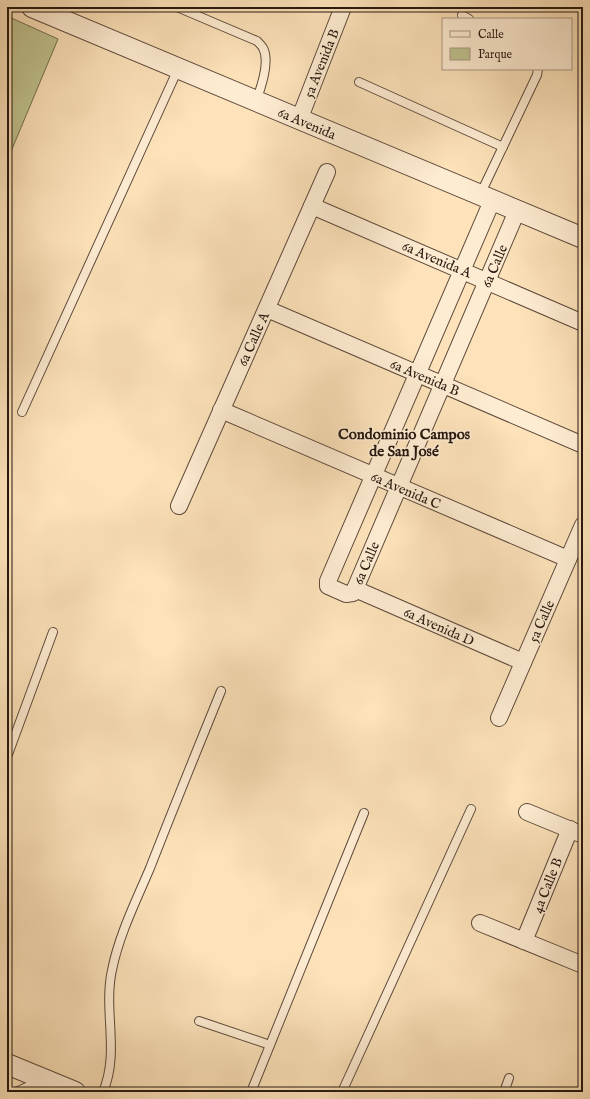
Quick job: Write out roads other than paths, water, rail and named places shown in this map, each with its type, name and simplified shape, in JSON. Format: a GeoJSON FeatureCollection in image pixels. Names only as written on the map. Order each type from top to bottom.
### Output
{"type":"FeatureCollection","features":[{"type":"Feature","properties":{"kind":"street","name":"6a Avenida"},"geometry":{"type":"LineString","coordinates":[[32,7],[517,212],[583,238]]}},
{"type":"Feature","properties":{"kind":"street","name":"5a Avenida B"},"geometry":{"type":"LineString","coordinates":[[299,120],[343,7]]}},
{"type":"Feature","properties":{"kind":"street","name":"6a Calle A"},"geometry":{"type":"LineString","coordinates":[[179,506],[327,172]]}},
{"type":"Feature","properties":{"kind":"street","name":"6a Calle"},"geometry":{"type":"LineString","coordinates":[[486,198],[462,270],[328,581],[328,586],[346,594],[353,593],[517,212]]}},
{"type":"Feature","properties":{"kind":"street","name":"6a Avenida A"},"geometry":{"type":"LineString","coordinates":[[312,206],[583,323]]}},
{"type":"Feature","properties":{"kind":"street","name":"6a Avenida B"},"geometry":{"type":"LineString","coordinates":[[267,309],[583,445]]}},
{"type":"Feature","properties":{"kind":"street","name":"6a Avenida C"},"geometry":{"type":"LineString","coordinates":[[221,410],[568,559]]}},
{"type":"Feature","properties":{"kind":"street","name":"5a Calle"},"geometry":{"type":"LineString","coordinates":[[499,718],[583,525]]}},
{"type":"Feature","properties":{"kind":"street","name":"6a Avenida D"},"geometry":{"type":"LineString","coordinates":[[355,589],[523,662]]}},
{"type":"Feature","properties":{"kind":"street"},"geometry":{"type":"LineString","coordinates":[[527,812],[576,832]]}},
{"type":"Feature","properties":{"kind":"street","name":"4a Calle B"},"geometry":{"type":"LineString","coordinates":[[524,941],[576,832]]}},
{"type":"Feature","properties":{"kind":"street"},"geometry":{"type":"LineString","coordinates":[[480,923],[583,965]]}},
{"type":"Feature","properties":{"kind":"street"},"geometry":{"type":"LineString","coordinates":[[7,1064],[75,1092]]}},
{"type":"Feature","properties":{"kind":"lane"},"geometry":{"type":"LineString","coordinates":[[177,7],[257,41],[264,48],[265,58],[263,85],[256,101]]}},
{"type":"Feature","properties":{"kind":"lane"},"geometry":{"type":"LineString","coordinates":[[22,412],[178,69]]}},
{"type":"Feature","properties":{"kind":"lane"},"geometry":{"type":"LineString","coordinates":[[486,198],[503,147],[538,70]]}},
{"type":"Feature","properties":{"kind":"lane"},"geometry":{"type":"LineString","coordinates":[[359,82],[503,147]]}},
{"type":"Feature","properties":{"kind":"lane"},"geometry":{"type":"LineString","coordinates":[[7,757],[53,632]]}},
{"type":"Feature","properties":{"kind":"lane"},"geometry":{"type":"LineString","coordinates":[[103,1092],[109,1076],[112,1048],[109,1013],[112,970],[126,925],[221,691]]}},
{"type":"Feature","properties":{"kind":"lane"},"geometry":{"type":"LineString","coordinates":[[342,1092],[471,809]]}},
{"type":"Feature","properties":{"kind":"lane"},"geometry":{"type":"LineString","coordinates":[[250,1092],[364,813]]}},
{"type":"Feature","properties":{"kind":"lane"},"geometry":{"type":"LineString","coordinates":[[199,1021],[270,1045]]}},
{"type":"Feature","properties":{"kind":"lane"},"geometry":{"type":"LineString","coordinates":[[504,1092],[509,1078]]}},
{"type":"Feature","properties":{"kind":"lane"},"geometry":{"type":"LineString","coordinates":[[16,1092],[44,1079]]}},
{"type":"Feature","properties":{"kind":"district","name":"Condominio Campos de San José"},"geometry":{"type":"Point","coordinates":[404,442]}}]}
